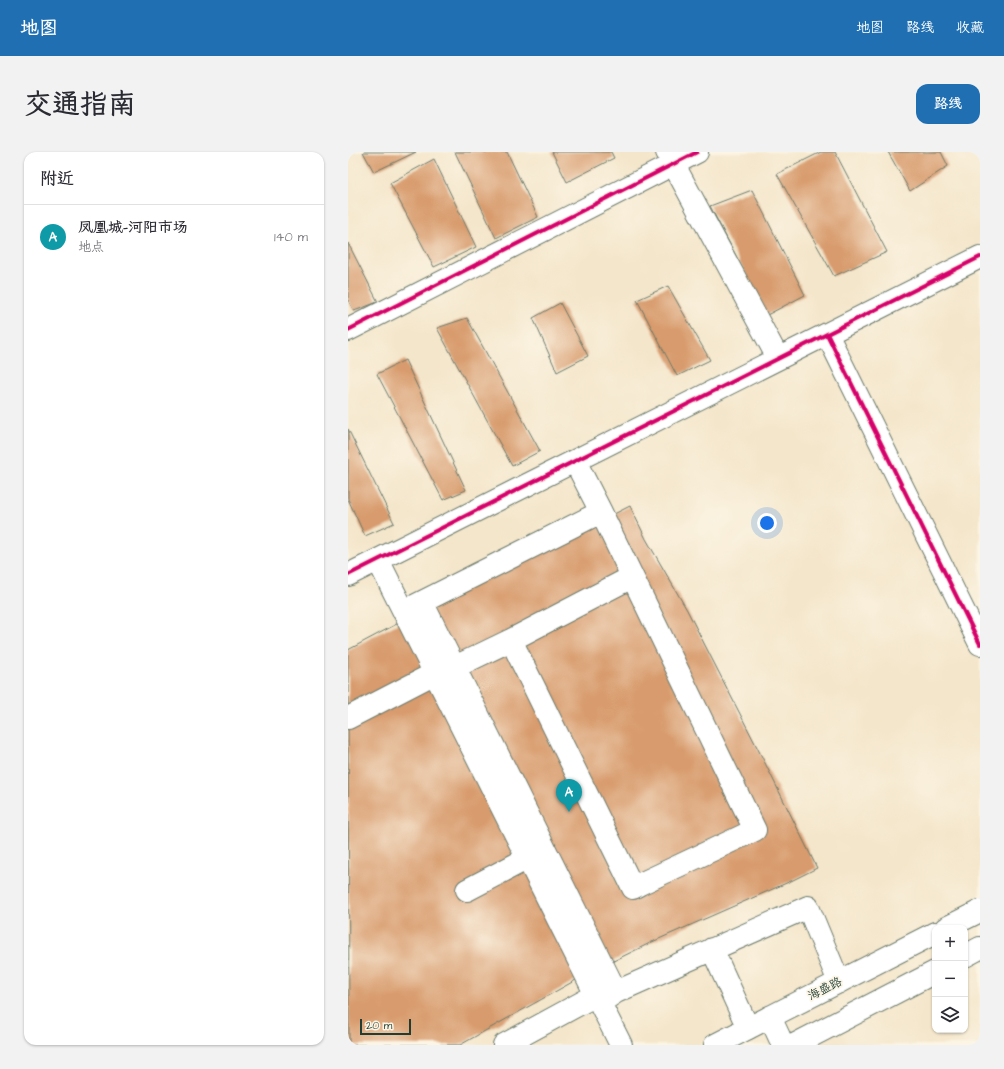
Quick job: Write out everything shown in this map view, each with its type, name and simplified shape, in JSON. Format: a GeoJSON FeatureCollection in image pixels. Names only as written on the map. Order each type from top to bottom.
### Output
{"type":"FeatureCollection","features":[{"type":"Feature","properties":{"kind":"street"},"geometry":{"type":"LineString","coordinates":[[348,330],[670,158],[697,152]]}},
{"type":"Feature","properties":{"kind":"street"},"geometry":{"type":"LineString","coordinates":[[670,158],[778,358]]}},
{"type":"Feature","properties":{"kind":"street"},"geometry":{"type":"LineString","coordinates":[[348,575],[980,256]]}},
{"type":"Feature","properties":{"kind":"street"},"geometry":{"type":"LineString","coordinates":[[827,334],[980,644]]}},
{"type":"Feature","properties":{"kind":"street"},"geometry":{"type":"LineString","coordinates":[[511,640],[633,888],[755,830],[575,461]]}},
{"type":"Feature","properties":{"kind":"street"},"geometry":{"type":"LineString","coordinates":[[413,607],[601,512]]}},
{"type":"Feature","properties":{"kind":"street"},"geometry":{"type":"LineString","coordinates":[[378,560],[413,607],[445,670],[604,996],[621,1045]]}},
{"type":"Feature","properties":{"kind":"street"},"geometry":{"type":"LineString","coordinates":[[348,718],[445,670],[511,640],[632,577]]}},
{"type":"Feature","properties":{"kind":"street"},"geometry":{"type":"LineString","coordinates":[[445,670],[528,858],[604,996]]}},
{"type":"Feature","properties":{"kind":"street"},"geometry":{"type":"LineString","coordinates":[[467,890],[528,858]]}},
{"type":"Feature","properties":{"kind":"street"},"geometry":{"type":"LineString","coordinates":[[504,1045],[604,996],[808,907],[839,982]]}},
{"type":"Feature","properties":{"kind":"street"},"geometry":{"type":"LineString","coordinates":[[952,925],[980,911]]}},
{"type":"Feature","properties":{"kind":"street","name":"海盛路"},"geometry":{"type":"LineString","coordinates":[[715,1045],[932,935]]}},
{"type":"Feature","properties":{"kind":"street"},"geometry":{"type":"LineString","coordinates":[[968,954],[980,948]]}},
{"type":"Feature","properties":{"kind":"street"},"geometry":{"type":"LineString","coordinates":[[712,949],[748,1028]]}},
{"type":"Feature","properties":{"kind":"street"},"geometry":{"type":"LineString","coordinates":[[794,1045],[932,974]]}},
{"type":"Feature","properties":{"kind":"street"},"geometry":{"type":"LineString","coordinates":[[770,1017],[783,1045]]}},
{"type":"Feature","properties":{"kind":"building"},"geometry":{"type":"Polygon","coordinates":[[[363,152],[416,152],[374,172],[363,152]]]}},
{"type":"Feature","properties":{"kind":"building"},"geometry":{"type":"Polygon","coordinates":[[[455,152],[507,152],[538,217],[496,238],[455,152]]]}},
{"type":"Feature","properties":{"kind":"building"},"geometry":{"type":"Polygon","coordinates":[[[552,152],[611,152],[614,158],[567,182],[552,152]]]}},
{"type":"Feature","properties":{"kind":"building"},"geometry":{"type":"Polygon","coordinates":[[[821,152],[835,152],[887,252],[834,276],[777,174],[821,152]]]}},
{"type":"Feature","properties":{"kind":"building"},"geometry":{"type":"Polygon","coordinates":[[[888,152],[941,152],[948,166],[910,191],[888,152]]]}},
{"type":"Feature","properties":{"kind":"building"},"geometry":{"type":"Polygon","coordinates":[[[434,159],[476,247],[434,267],[390,183],[434,159]]]}},
{"type":"Feature","properties":{"kind":"building"},"geometry":{"type":"Polygon","coordinates":[[[752,190],[805,295],[767,315],[710,206],[752,190]]]}},
{"type":"Feature","properties":{"kind":"building"},"geometry":{"type":"Polygon","coordinates":[[[348,243],[378,302],[354,311],[348,300],[348,243]]]}},
{"type":"Feature","properties":{"kind":"building"},"geometry":{"type":"Polygon","coordinates":[[[668,286],[710,360],[677,376],[637,300],[668,286]]]}},
{"type":"Feature","properties":{"kind":"building"},"geometry":{"type":"Polygon","coordinates":[[[560,303],[588,356],[557,372],[533,318],[560,303]]]}},
{"type":"Feature","properties":{"kind":"building"},"geometry":{"type":"Polygon","coordinates":[[[467,318],[540,451],[512,466],[437,328],[467,318]]]}},
{"type":"Feature","properties":{"kind":"building"},"geometry":{"type":"Polygon","coordinates":[[[405,360],[466,490],[443,500],[377,374],[405,360]]]}},
{"type":"Feature","properties":{"kind":"building"},"geometry":{"type":"Polygon","coordinates":[[[348,429],[394,523],[365,536],[348,499],[348,429]]]}},
{"type":"Feature","properties":{"kind":"building"},"geometry":{"type":"Polygon","coordinates":[[[630,506],[646,539],[687,610],[817,868],[791,881],[652,942],[583,976],[460,1045],[349,1045],[348,650],[408,618],[630,506]]]}},
{"type":"Feature","properties":{"kind":"cycle path"},"geometry":{"type":"LineString","coordinates":[[348,330],[697,152]]}},
{"type":"Feature","properties":{"kind":"cycle path"},"geometry":{"type":"LineString","coordinates":[[348,575],[980,257]]}},
{"type":"Feature","properties":{"kind":"cycle path"},"geometry":{"type":"LineString","coordinates":[[827,334],[980,644]]}},
{"type":"Feature","properties":{"kind":"place","name":"凤凰城-河阳市场"},"geometry":{"type":"Point","coordinates":[569,812]}}]}
